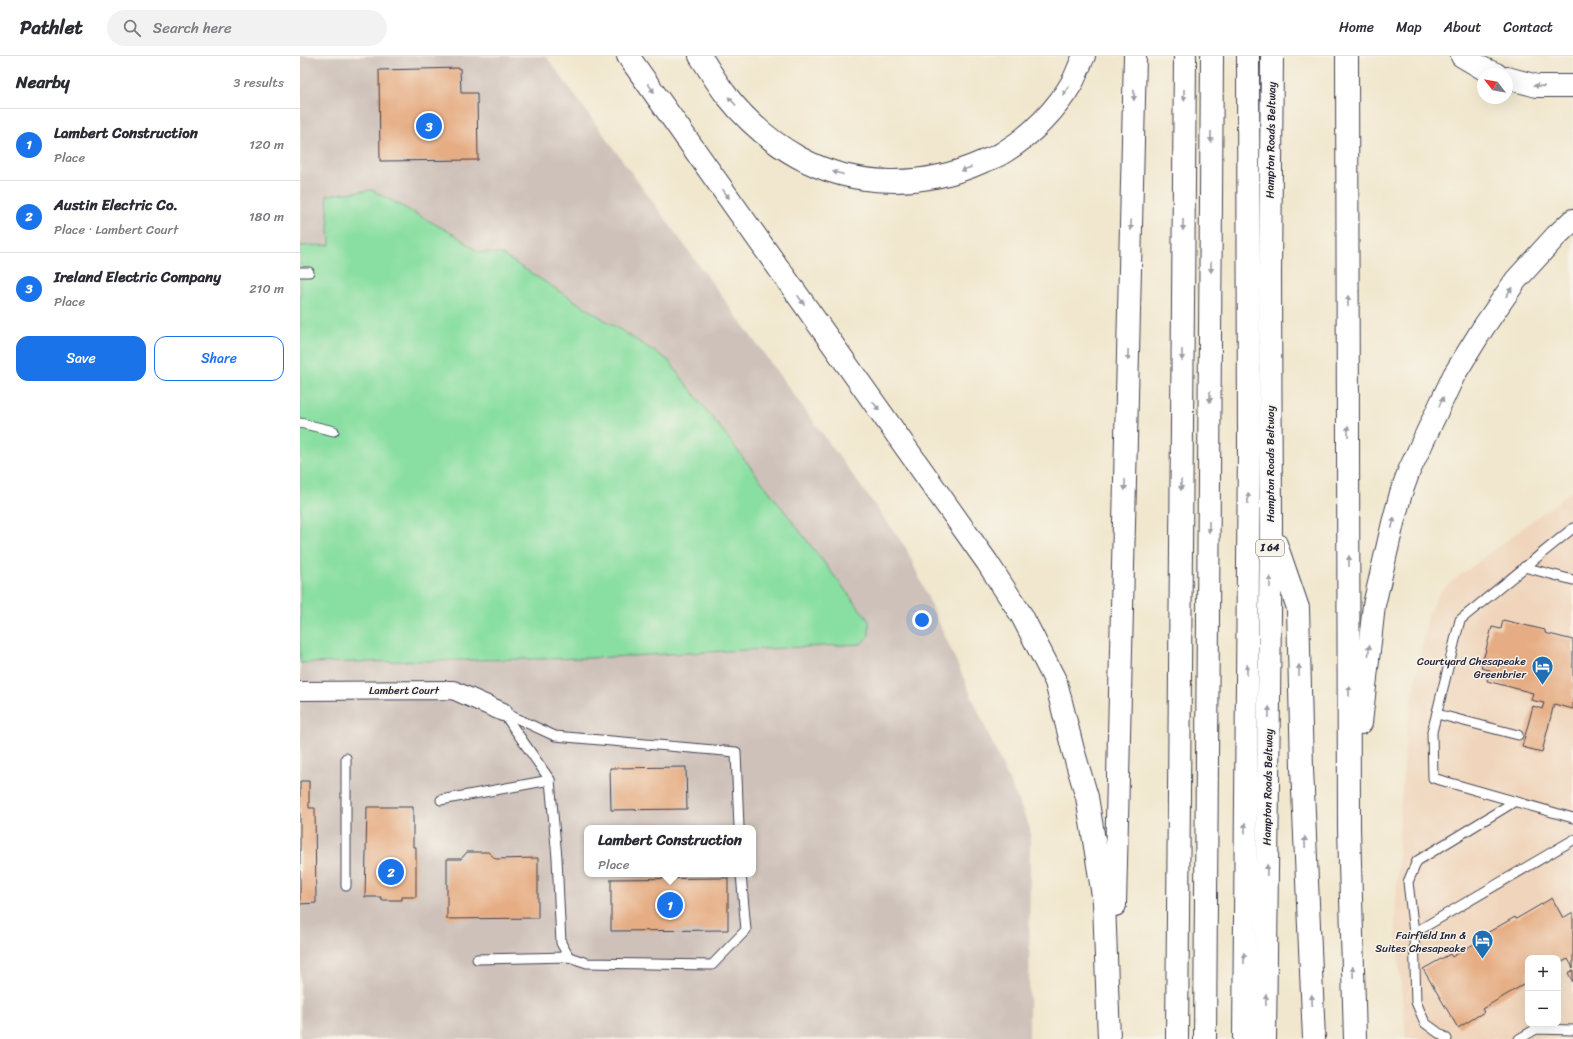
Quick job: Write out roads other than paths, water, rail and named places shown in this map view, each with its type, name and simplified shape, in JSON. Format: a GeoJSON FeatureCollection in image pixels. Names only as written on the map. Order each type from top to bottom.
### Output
{"type":"FeatureCollection","features":[{"type":"Feature","properties":{"kind":"highway"},"geometry":{"type":"LineString","coordinates":[[628,56],[987,562],[1022,616],[1056,682],[1073,750],[1088,797],[1103,894],[1111,1039]]}},
{"type":"Feature","properties":{"kind":"highway"},"geometry":{"type":"LineString","coordinates":[[700,56],[727,96],[753,124],[778,144],[798,157],[829,170],[863,179],[893,181],[921,180],[949,174],[974,166],[1004,153],[1032,131],[1052,110],[1073,81],[1084,56]]}},
{"type":"Feature","properties":{"kind":"highway"},"geometry":{"type":"LineString","coordinates":[[1111,1039],[1135,56]]}},
{"type":"Feature","properties":{"kind":"highway"},"geometry":{"type":"LineString","coordinates":[[1177,1039],[1185,56]]}},
{"type":"Feature","properties":{"kind":"highway"},"geometry":{"type":"LineString","coordinates":[[1205,1039],[1212,56]]}},
{"type":"Feature","properties":{"kind":"highway"},"geometry":{"type":"LineString","coordinates":[[1244,1039],[1249,454],[1248,56]]}},
{"type":"Feature","properties":{"kind":"highway","name":"Hampton Roads Beltway"},"geometry":{"type":"LineString","coordinates":[[1265,1039],[1270,527],[1272,56]]}},
{"type":"Feature","properties":{"kind":"highway"},"geometry":{"type":"LineString","coordinates":[[1347,56],[1349,828],[1355,1039]]}},
{"type":"Feature","properties":{"kind":"highway"},"geometry":{"type":"LineString","coordinates":[[1462,56],[1482,68]]}},
{"type":"Feature","properties":{"kind":"highway"},"geometry":{"type":"LineString","coordinates":[[1513,80],[1537,86],[1573,86]]}},
{"type":"Feature","properties":{"kind":"highway"},"geometry":{"type":"LineString","coordinates":[[1349,828],[1374,605],[1401,492],[1409,471],[1454,376],[1483,328],[1516,280],[1556,236],[1573,220]]}},
{"type":"Feature","properties":{"kind":"highway"},"geometry":{"type":"LineString","coordinates":[[1270,527],[1298,608],[1302,768],[1314,1039]]}},
{"type":"Feature","properties":{"kind":"street","name":"Lambert Court"},"geometry":{"type":"LineString","coordinates":[[300,691],[453,690],[503,712]]}},
{"type":"Feature","properties":{"kind":"lane"},"geometry":{"type":"LineString","coordinates":[[300,423],[334,431]]}},
{"type":"Feature","properties":{"kind":"lane"},"geometry":{"type":"LineString","coordinates":[[1573,528],[1460,620],[1432,732],[1433,778],[1573,818]]}},
{"type":"Feature","properties":{"kind":"lane"},"geometry":{"type":"LineString","coordinates":[[1524,567],[1573,580]]}},
{"type":"Feature","properties":{"kind":"lane"},"geometry":{"type":"LineString","coordinates":[[503,712],[550,780],[557,858],[561,943],[568,958]]}},
{"type":"Feature","properties":{"kind":"lane"},"geometry":{"type":"LineString","coordinates":[[503,712],[555,736],[736,752],[739,825]]}},
{"type":"Feature","properties":{"kind":"lane"},"geometry":{"type":"LineString","coordinates":[[1437,714],[1518,735]]}},
{"type":"Feature","properties":{"kind":"lane"},"geometry":{"type":"LineString","coordinates":[[346,758],[346,886]]}},
{"type":"Feature","properties":{"kind":"lane"},"geometry":{"type":"LineString","coordinates":[[441,800],[550,780]]}},
{"type":"Feature","properties":{"kind":"lane"},"geometry":{"type":"LineString","coordinates":[[1446,1039],[1425,1023],[1416,1002],[1414,933],[1408,882],[1417,861],[1514,802]]}},
{"type":"Feature","properties":{"kind":"lane"},"geometry":{"type":"LineString","coordinates":[[1414,933],[1573,840]]}},
{"type":"Feature","properties":{"kind":"lane"},"geometry":{"type":"LineString","coordinates":[[477,959],[568,958],[587,963],[712,964],[746,930],[741,877]]}},
{"type":"Feature","properties":{"kind":"lane"},"geometry":{"type":"LineString","coordinates":[[1519,1039],[1536,1030],[1573,1030]]}},
{"type":"Feature","properties":{"kind":"place","name":"Ireland Electric Company"},"geometry":{"type":"Point","coordinates":[429,126]}},
{"type":"Feature","properties":{"kind":"place","name":"Courtyard Chesapeake Greenbrier"},"geometry":{"type":"Point","coordinates":[1542,686]}},
{"type":"Feature","properties":{"kind":"place","name":"Austin Electric Co."},"geometry":{"type":"Point","coordinates":[391,872]}},
{"type":"Feature","properties":{"kind":"place","name":"Lambert Construction"},"geometry":{"type":"Point","coordinates":[670,905]}},
{"type":"Feature","properties":{"kind":"place","name":"Fairfield Inn & Suites Chesapeake"},"geometry":{"type":"Point","coordinates":[1482,960]}}]}
